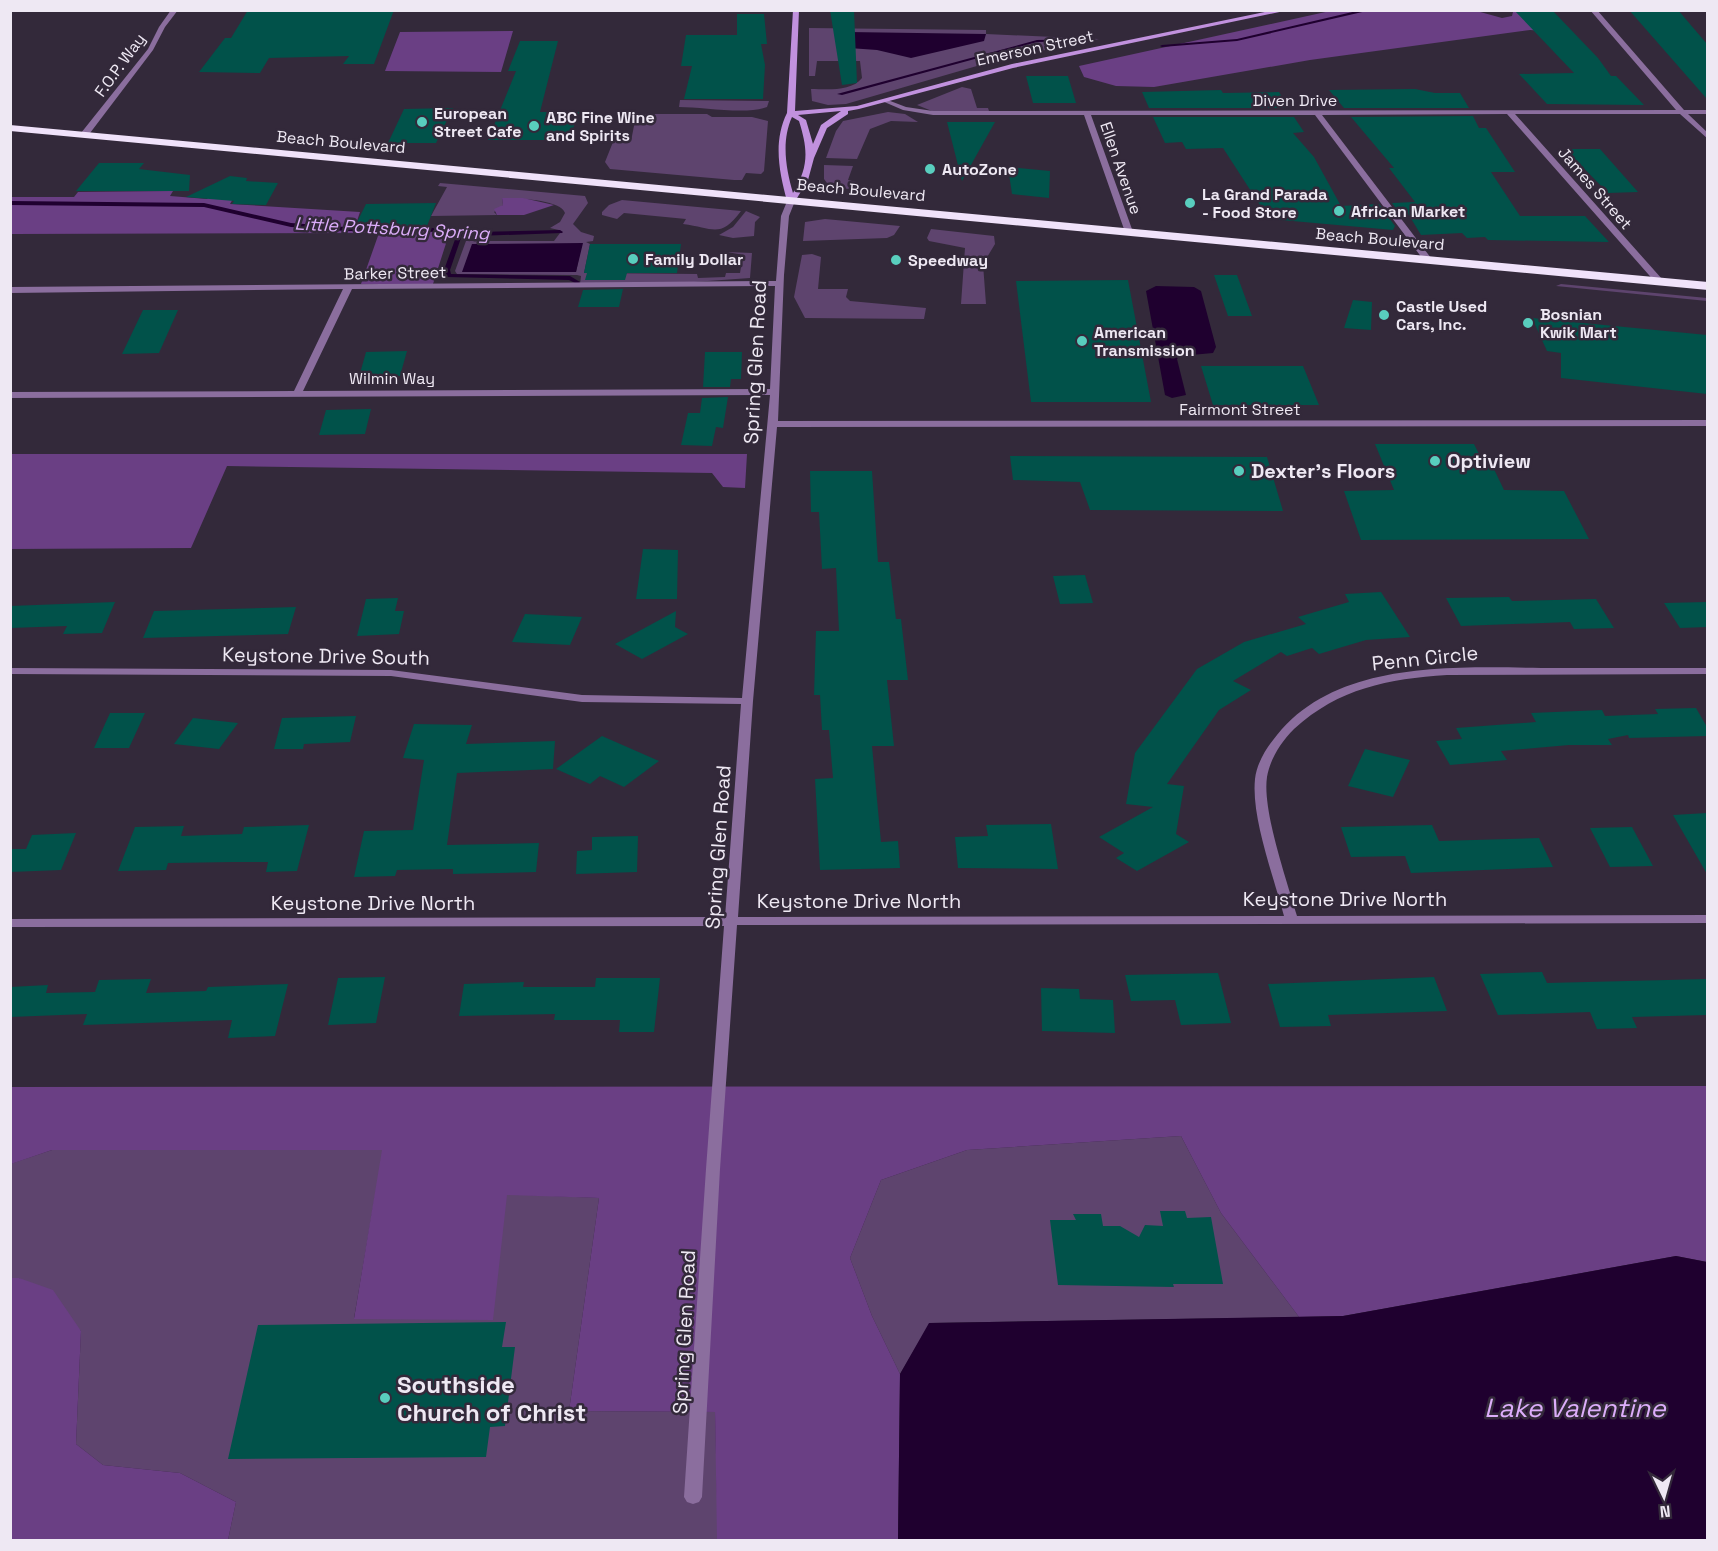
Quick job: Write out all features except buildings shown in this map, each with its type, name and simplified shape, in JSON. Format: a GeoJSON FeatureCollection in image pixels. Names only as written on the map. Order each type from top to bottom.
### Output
{"type":"FeatureCollection","features":[{"type":"Feature","properties":{"kind":"highway","name":"Beach Boulevard"},"geometry":{"type":"LineString","coordinates":[[10,128],[1707,286]]}},
{"type":"Feature","properties":{"kind":"main road","name":"Spring Glen Road"},"geometry":{"type":"LineString","coordinates":[[791,201],[783,176],[784,132],[785,122],[791,113],[796,10]]}},
{"type":"Feature","properties":{"kind":"main road","name":"Emerson Street"},"geometry":{"type":"LineString","coordinates":[[791,113],[856,108],[1012,66],[1286,10]]}},
{"type":"Feature","properties":{"kind":"main road","name":"Spring Glen Road"},"geometry":{"type":"LineString","coordinates":[[791,201],[808,175],[811,156],[824,127],[831,120],[856,108]]}},
{"type":"Feature","properties":{"kind":"main road"},"geometry":{"type":"LineString","coordinates":[[791,113],[802,120],[811,156]]}},
{"type":"Feature","properties":{"kind":"street","name":"F.O.P. Way"},"geometry":{"type":"LineString","coordinates":[[84,135],[140,64],[175,10]]}},
{"type":"Feature","properties":{"kind":"street"},"geometry":{"type":"LineString","coordinates":[[1593,10],[1682,112],[1707,137]]}},
{"type":"Feature","properties":{"kind":"street","name":"Diven Drive"},"geometry":{"type":"LineString","coordinates":[[885,101],[905,109],[933,113],[1707,112]]}},
{"type":"Feature","properties":{"kind":"street"},"geometry":{"type":"LineString","coordinates":[[1317,113],[1428,260]]}},
{"type":"Feature","properties":{"kind":"street","name":"James Street"},"geometry":{"type":"LineString","coordinates":[[1510,113],[1659,281]]}},
{"type":"Feature","properties":{"kind":"street","name":"Ellen Avenue"},"geometry":{"type":"LineString","coordinates":[[1087,114],[1129,232]]}},
{"type":"Feature","properties":{"kind":"street","name":"Spring Glen Road"},"geometry":{"type":"LineString","coordinates":[[693,1497],[713,1169],[747,701],[773,424],[779,283],[785,216],[791,201]]}},
{"type":"Feature","properties":{"kind":"street","name":"Barker Street"},"geometry":{"type":"LineString","coordinates":[[10,290],[779,283]]}},
{"type":"Feature","properties":{"kind":"street"},"geometry":{"type":"LineString","coordinates":[[297,394],[348,288]]}},
{"type":"Feature","properties":{"kind":"street","name":"Wilmin Way"},"geometry":{"type":"LineString","coordinates":[[10,395],[774,392]]}},
{"type":"Feature","properties":{"kind":"street","name":"Fairmont Street"},"geometry":{"type":"LineString","coordinates":[[773,424],[1707,423]]}},
{"type":"Feature","properties":{"kind":"street","name":"Keystone Drive South"},"geometry":{"type":"LineString","coordinates":[[10,670],[391,673],[440,677],[518,691],[583,698],[747,701]]}},
{"type":"Feature","properties":{"kind":"street","name":"Penn Circle"},"geometry":{"type":"LineString","coordinates":[[1291,919],[1263,807],[1261,777],[1272,749],[1291,725],[1320,703],[1362,684],[1407,675],[1453,671],[1707,671]]}},
{"type":"Feature","properties":{"kind":"street","name":"Keystone Drive North"},"geometry":{"type":"LineString","coordinates":[[10,923],[1707,918]]}},
{"type":"Feature","properties":{"kind":"shaded area"},"geometry":{"type":"Polygon","coordinates":[[[1473,10],[1502,18],[1512,16],[1513,12],[1526,12],[1544,31],[1530,30],[1310,60],[1154,87],[1116,86],[1084,77],[1079,66],[1330,11],[1473,10]]]}},
{"type":"Feature","properties":{"kind":"shaded area"},"geometry":{"type":"Polygon","coordinates":[[[809,28],[986,30],[986,34],[1099,39],[1001,59],[846,104],[828,105],[812,101],[811,89],[838,89],[852,86],[862,78],[860,61],[817,61],[815,76],[809,76],[809,28]]]}},
{"type":"Feature","properties":{"kind":"shaded area"},"geometry":{"type":"Polygon","coordinates":[[[513,31],[501,72],[385,71],[400,32],[513,31]]]}},
{"type":"Feature","properties":{"kind":"shaded area"},"geometry":{"type":"Polygon","coordinates":[[[962,87],[971,89],[977,108],[988,108],[989,111],[932,111],[917,105],[962,87]]]}},
{"type":"Feature","properties":{"kind":"shaded area"},"geometry":{"type":"Polygon","coordinates":[[[680,100],[769,101],[767,107],[736,111],[679,107],[680,100]]]}},
{"type":"Feature","properties":{"kind":"shaded area"},"geometry":{"type":"Polygon","coordinates":[[[888,112],[905,114],[918,122],[891,121],[870,129],[857,159],[826,158],[836,131],[843,121],[888,112]]]}},
{"type":"Feature","properties":{"kind":"shaded area"},"geometry":{"type":"Polygon","coordinates":[[[638,114],[707,114],[712,117],[752,117],[768,121],[764,171],[761,174],[746,173],[742,180],[734,180],[610,169],[605,162],[613,142],[631,141],[635,121],[621,120],[621,118],[638,114]]]}},
{"type":"Feature","properties":{"kind":"shaded area"},"geometry":{"type":"Polygon","coordinates":[[[824,165],[853,166],[848,180],[856,182],[855,190],[842,188],[836,183],[827,183],[824,179],[824,165]]]}},
{"type":"Feature","properties":{"kind":"shaded area"},"geometry":{"type":"Polygon","coordinates":[[[440,183],[585,196],[588,203],[573,224],[581,232],[594,236],[593,241],[586,242],[590,244],[584,273],[697,274],[698,278],[725,277],[726,273],[740,273],[741,267],[726,267],[727,262],[744,260],[744,255],[727,252],[752,253],[750,278],[694,282],[580,284],[581,276],[577,275],[457,274],[455,271],[466,241],[554,241],[560,233],[559,230],[550,228],[560,222],[565,213],[556,205],[548,203],[529,199],[502,198],[503,205],[494,212],[497,215],[431,216],[447,187],[438,186],[440,183]],[[582,243],[463,271],[576,272],[582,243]]]}},
{"type":"Feature","properties":{"kind":"shaded area"},"geometry":{"type":"Polygon","coordinates":[[[218,188],[238,190],[230,204],[360,212],[355,227],[428,227],[449,234],[433,284],[361,284],[379,233],[11,234],[10,197],[74,197],[78,192],[173,191],[170,196],[207,199],[218,188]]]}},
{"type":"Feature","properties":{"kind":"shaded area"},"geometry":{"type":"Polygon","coordinates":[[[502,198],[523,198],[554,205],[524,215],[497,215],[494,209],[503,205],[502,198]]]}},
{"type":"Feature","properties":{"kind":"shaded area"},"geometry":{"type":"Polygon","coordinates":[[[622,200],[741,211],[734,220],[716,229],[683,224],[686,219],[624,213],[617,219],[602,215],[609,205],[622,200]]]}},
{"type":"Feature","properties":{"kind":"shaded area"},"geometry":{"type":"Polygon","coordinates":[[[746,211],[760,217],[755,222],[754,236],[733,238],[719,235],[733,227],[746,211]]]}},
{"type":"Feature","properties":{"kind":"shaded area"},"geometry":{"type":"Polygon","coordinates":[[[825,219],[900,226],[894,235],[887,238],[803,241],[805,222],[825,219]]]}},
{"type":"Feature","properties":{"kind":"shaded area"},"geometry":{"type":"Polygon","coordinates":[[[931,229],[994,236],[995,244],[983,264],[986,304],[961,304],[965,248],[929,241],[927,238],[931,229]]]}},
{"type":"Feature","properties":{"kind":"shaded area"},"geometry":{"type":"Polygon","coordinates":[[[812,254],[821,257],[818,289],[848,289],[846,297],[850,301],[926,308],[924,319],[805,318],[794,297],[802,255],[812,254]]]}},
{"type":"Feature","properties":{"kind":"shaded area"},"geometry":{"type":"Polygon","coordinates":[[[1561,284],[1707,298],[1707,301],[1556,286],[1561,284]]]}},
{"type":"Feature","properties":{"kind":"shaded area"},"geometry":{"type":"Polygon","coordinates":[[[11,454],[747,454],[745,488],[723,487],[712,473],[227,466],[191,548],[11,549],[11,454]]]}},
{"type":"Feature","properties":{"kind":"shaded area"},"geometry":{"type":"Polygon","coordinates":[[[1707,1086],[1707,1262],[1676,1256],[1343,1316],[1299,1317],[1221,1213],[1181,1136],[967,1150],[881,1180],[850,1258],[872,1316],[900,1374],[898,1540],[717,1540],[715,1412],[569,1411],[599,1198],[507,1195],[493,1320],[354,1319],[382,1150],[52,1150],[11,1164],[10,1087],[1707,1086]]]}},
{"type":"Feature","properties":{"kind":"shaded area"},"geometry":{"type":"Polygon","coordinates":[[[1181,1136],[1221,1213],[1299,1317],[930,1323],[900,1374],[872,1316],[850,1258],[881,1180],[967,1150],[1181,1136]]]}},
{"type":"Feature","properties":{"kind":"shaded area"},"geometry":{"type":"Polygon","coordinates":[[[52,1150],[383,1150],[354,1318],[507,1194],[599,1198],[569,1411],[715,1412],[718,1539],[228,1540],[236,1502],[180,1473],[103,1465],[76,1444],[81,1331],[19,1278],[11,1278],[10,1164],[52,1150]]]}},
{"type":"Feature","properties":{"kind":"shaded area"},"geometry":{"type":"Polygon","coordinates":[[[10,1278],[19,1278],[53,1290],[81,1331],[76,1444],[103,1465],[180,1473],[236,1502],[228,1540],[11,1540],[10,1278]]]}},
{"type":"Feature","properties":{"kind":"water"},"geometry":{"type":"Polygon","coordinates":[[[848,32],[986,34],[984,41],[911,58],[877,50],[849,48],[848,32]]]}},
{"type":"Feature","properties":{"kind":"water"},"geometry":{"type":"Polygon","coordinates":[[[583,243],[576,272],[462,272],[472,244],[583,243]]]}},
{"type":"Feature","properties":{"kind":"water"},"geometry":{"type":"Polygon","coordinates":[[[1156,286],[1194,287],[1201,291],[1216,347],[1213,353],[1180,356],[1177,359],[1186,395],[1172,398],[1165,395],[1146,291],[1156,286]]]}},
{"type":"Feature","properties":{"kind":"water","name":"Lake Valentine"},"geometry":{"type":"Polygon","coordinates":[[[1676,1256],[1707,1262],[1707,1540],[898,1540],[900,1374],[929,1323],[1343,1316],[1676,1256]]]}},
{"type":"Feature","properties":{"kind":"waterway","name":"Little Pottsburg Spring"},"geometry":{"type":"LineString","coordinates":[[1162,46],[1237,40],[1369,10]]}},
{"type":"Feature","properties":{"kind":"waterway","name":"Little Pottsburg Spring"},"geometry":{"type":"LineString","coordinates":[[840,94],[1037,41],[1077,40]]}},
{"type":"Feature","properties":{"kind":"waterway","name":"Little Pottsburg Spring"},"geometry":{"type":"LineString","coordinates":[[10,203],[204,205],[291,225],[345,229],[422,229],[476,234],[560,232]]}},
{"type":"Feature","properties":{"kind":"waterway"},"geometry":{"type":"LineString","coordinates":[[460,233],[447,270],[449,276],[570,278],[577,282]]}},
{"type":"Feature","properties":{"kind":"place","name":"European Street Cafe"},"geometry":{"type":"Point","coordinates":[422,122]}},
{"type":"Feature","properties":{"kind":"place","name":"ABC Fine Wine and Spirits"},"geometry":{"type":"Point","coordinates":[534,126]}},
{"type":"Feature","properties":{"kind":"place","name":"AutoZone"},"geometry":{"type":"Point","coordinates":[930,169]}},
{"type":"Feature","properties":{"kind":"place","name":"La Grand Parada - Food Store"},"geometry":{"type":"Point","coordinates":[1190,203]}},
{"type":"Feature","properties":{"kind":"place","name":"African Market"},"geometry":{"type":"Point","coordinates":[1339,211]}},
{"type":"Feature","properties":{"kind":"place","name":"Family Dollar"},"geometry":{"type":"Point","coordinates":[633,259]}},
{"type":"Feature","properties":{"kind":"place","name":"Speedway"},"geometry":{"type":"Point","coordinates":[896,260]}},
{"type":"Feature","properties":{"kind":"place","name":"Castle Used Cars, Inc."},"geometry":{"type":"Point","coordinates":[1384,315]}},
{"type":"Feature","properties":{"kind":"place","name":"Bosnian Kwik Mart"},"geometry":{"type":"Point","coordinates":[1528,323]}},
{"type":"Feature","properties":{"kind":"place","name":"American Transmission"},"geometry":{"type":"Point","coordinates":[1082,341]}},
{"type":"Feature","properties":{"kind":"place","name":"Optiview"},"geometry":{"type":"Point","coordinates":[1435,461]}},
{"type":"Feature","properties":{"kind":"place","name":"Dexter's Floors"},"geometry":{"type":"Point","coordinates":[1239,471]}},
{"type":"Feature","properties":{"kind":"place","name":"Southside Church of Christ"},"geometry":{"type":"Point","coordinates":[385,1398]}}]}
